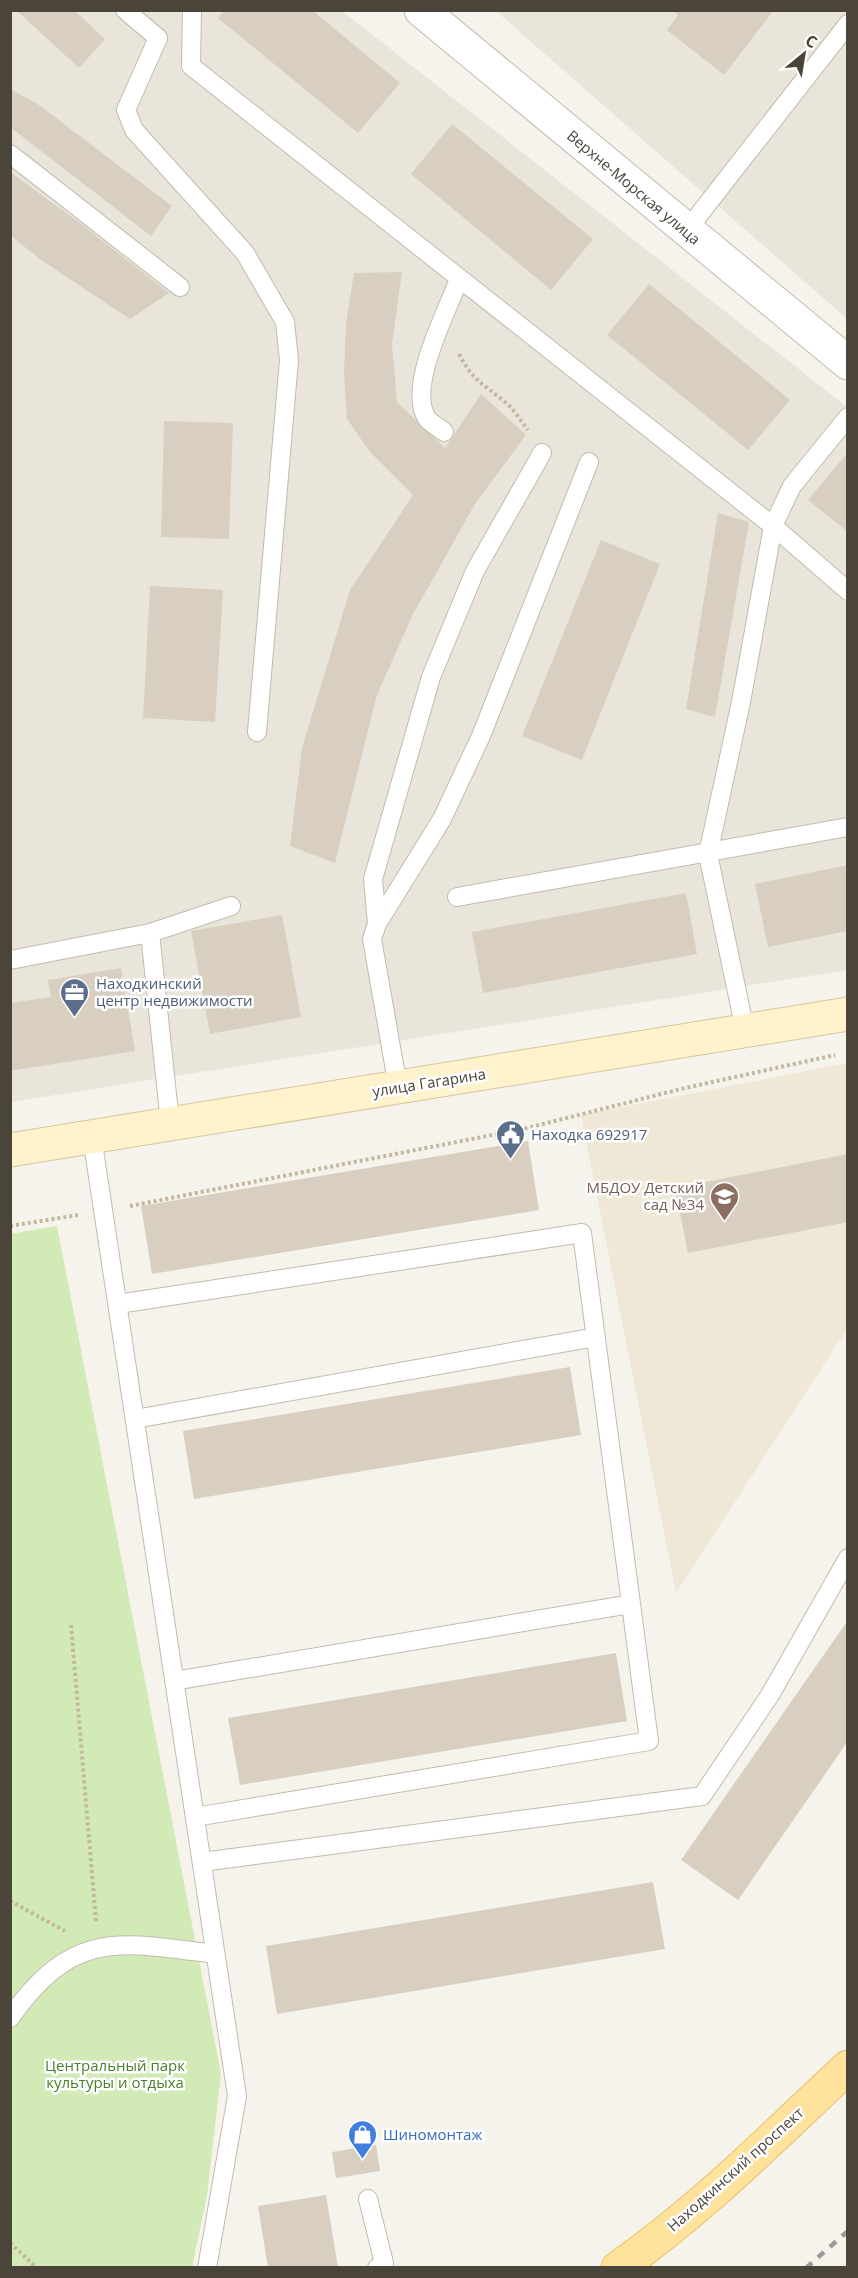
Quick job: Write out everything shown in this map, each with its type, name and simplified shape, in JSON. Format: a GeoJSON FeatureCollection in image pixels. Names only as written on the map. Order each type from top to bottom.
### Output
{"type":"FeatureCollection","features":[{"type":"Feature","properties":{"kind":"main road","name":"улица Гагарина"},"geometry":{"type":"LineString","coordinates":[[10,1150],[848,1014]]}},
{"type":"Feature","properties":{"kind":"main road","name":"Находкинский проспект"},"geometry":{"type":"LineString","coordinates":[[618,2268],[641,2252],[755,2154],[848,2067]]}},
{"type":"Feature","properties":{"kind":"street","name":"Верхне-Морская улица"},"geometry":{"type":"LineString","coordinates":[[429,13],[848,363]]}},
{"type":"Feature","properties":{"kind":"lane"},"geometry":{"type":"LineString","coordinates":[[125,10],[158,38],[126,110],[134,130],[245,254],[285,322],[289,360],[257,732]]}},
{"type":"Feature","properties":{"kind":"lane"},"geometry":{"type":"LineString","coordinates":[[192,10],[191,66],[773,526],[848,591]]}},
{"type":"Feature","properties":{"kind":"lane"},"geometry":{"type":"LineString","coordinates":[[687,230],[848,24]]}},
{"type":"Feature","properties":{"kind":"lane"},"geometry":{"type":"LineString","coordinates":[[10,154],[180,287]]}},
{"type":"Feature","properties":{"kind":"lane"},"geometry":{"type":"LineString","coordinates":[[444,432],[427,419],[420,398],[424,372],[459,279]]}},
{"type":"Feature","properties":{"kind":"lane"},"geometry":{"type":"LineString","coordinates":[[745,1030],[708,854],[741,702],[773,526],[792,486],[848,417]]}},
{"type":"Feature","properties":{"kind":"lane"},"geometry":{"type":"LineString","coordinates":[[376,924],[373,879],[431,677],[475,571],[542,453]]}},
{"type":"Feature","properties":{"kind":"lane"},"geometry":{"type":"LineString","coordinates":[[398,1088],[372,939],[376,924],[442,819],[481,736],[589,462]]}},
{"type":"Feature","properties":{"kind":"lane"},"geometry":{"type":"LineString","coordinates":[[457,897],[708,854],[848,827]]}},
{"type":"Feature","properties":{"kind":"lane"},"geometry":{"type":"LineString","coordinates":[[10,960],[150,933],[231,906]]}},
{"type":"Feature","properties":{"kind":"lane"},"geometry":{"type":"LineString","coordinates":[[150,933],[170,1123]]}},
{"type":"Feature","properties":{"kind":"lane"},"geometry":{"type":"LineString","coordinates":[[92,1137],[237,2096],[207,2268]]}},
{"type":"Feature","properties":{"kind":"lane"},"geometry":{"type":"LineString","coordinates":[[118,1304],[582,1233],[649,1741],[195,1817]]}},
{"type":"Feature","properties":{"kind":"lane"},"geometry":{"type":"LineString","coordinates":[[135,1419],[596,1337]]}},
{"type":"Feature","properties":{"kind":"lane"},"geometry":{"type":"LineString","coordinates":[[202,1862],[702,1796],[770,1695],[848,1558]]}},
{"type":"Feature","properties":{"kind":"lane"},"geometry":{"type":"LineString","coordinates":[[174,1682],[632,1604]]}},
{"type":"Feature","properties":{"kind":"lane"},"geometry":{"type":"LineString","coordinates":[[10,2018],[54,1968],[73,1957],[99,1948],[125,1944],[161,1945],[216,1954]]}},
{"type":"Feature","properties":{"kind":"lane"},"geometry":{"type":"LineString","coordinates":[[368,2199],[384,2263],[377,2268]]}},
{"type":"Feature","properties":{"kind":"path"},"geometry":{"type":"LineString","coordinates":[[442,324],[469,373],[483,387],[505,402],[532,435],[542,453]]}},
{"type":"Feature","properties":{"kind":"path"},"geometry":{"type":"LineString","coordinates":[[10,1226],[104,1211],[523,1129],[685,1088],[836,1054]]}},
{"type":"Feature","properties":{"kind":"path"},"geometry":{"type":"LineString","coordinates":[[71,1625],[99,1948]]}},
{"type":"Feature","properties":{"kind":"path"},"geometry":{"type":"LineString","coordinates":[[10,1901],[99,1948]]}},
{"type":"Feature","properties":{"kind":"path"},"geometry":{"type":"LineString","coordinates":[[10,2242],[37,2268]]}},
{"type":"Feature","properties":{"kind":"shaded area"},"geometry":{"type":"Polygon","coordinates":[[[11,11],[342,11],[847,407],[847,970],[11,1102],[11,11]]]}},
{"type":"Feature","properties":{"kind":"shaded area"},"geometry":{"type":"Polygon","coordinates":[[[496,11],[847,11],[847,319],[496,11]]]}},
{"type":"Feature","properties":{"kind":"shaded area","name":"МБДОУ Детский сад №34"},"geometry":{"type":"Polygon","coordinates":[[[847,1063],[847,1329],[676,1593],[581,1115],[847,1063]]]}},
{"type":"Feature","properties":{"kind":"green space","name":"Центральный парк культуры и отдыха"},"geometry":{"type":"Polygon","coordinates":[[[57,1226],[221,2074],[207,2196],[192,2267],[11,2268],[10,1234],[57,1226]]]}},
{"type":"Feature","properties":{"kind":"building"},"geometry":{"type":"Polygon","coordinates":[[[16,10],[74,10],[105,39],[79,68],[16,10]]]}},
{"type":"Feature","properties":{"kind":"building"},"geometry":{"type":"Polygon","coordinates":[[[224,10],[312,10],[400,83],[358,133],[218,18],[224,10]]]}},
{"type":"Feature","properties":{"kind":"building"},"geometry":{"type":"Polygon","coordinates":[[[672,10],[774,10],[724,75],[667,30],[678,15],[672,10]]]}},
{"type":"Feature","properties":{"kind":"building"},"geometry":{"type":"Polygon","coordinates":[[[10,89],[39,105],[172,206],[151,236],[10,127],[10,89]]]}},
{"type":"Feature","properties":{"kind":"building"},"geometry":{"type":"Polygon","coordinates":[[[452,124],[593,239],[551,290],[411,174],[452,124]]]}},
{"type":"Feature","properties":{"kind":"building"},"geometry":{"type":"Polygon","coordinates":[[[10,172],[84,226],[169,293],[130,319],[41,260],[10,235],[10,172]]]}},
{"type":"Feature","properties":{"kind":"building"},"geometry":{"type":"Polygon","coordinates":[[[402,272],[392,344],[397,402],[445,448],[481,394],[526,435],[475,504],[412,616],[377,695],[335,863],[290,846],[302,748],[350,590],[413,495],[370,452],[347,419],[344,373],[346,323],[354,273],[402,272]]]}},
{"type":"Feature","properties":{"kind":"building"},"geometry":{"type":"Polygon","coordinates":[[[649,284],[790,400],[748,450],[607,335],[649,284]]]}},
{"type":"Feature","properties":{"kind":"building"},"geometry":{"type":"Polygon","coordinates":[[[164,421],[233,423],[229,539],[161,537],[164,421]]]}},
{"type":"Feature","properties":{"kind":"building"},"geometry":{"type":"Polygon","coordinates":[[[848,452],[848,532],[808,500],[848,452]]]}},
{"type":"Feature","properties":{"kind":"building"},"geometry":{"type":"Polygon","coordinates":[[[718,513],[749,522],[715,717],[686,709],[718,513]]]}},
{"type":"Feature","properties":{"kind":"building"},"geometry":{"type":"Polygon","coordinates":[[[601,540],[660,564],[582,760],[522,736],[601,540]]]}},
{"type":"Feature","properties":{"kind":"building"},"geometry":{"type":"Polygon","coordinates":[[[150,586],[223,590],[215,722],[143,718],[150,586]]]}},
{"type":"Feature","properties":{"kind":"building"},"geometry":{"type":"Polygon","coordinates":[[[848,865],[848,931],[768,947],[755,884],[848,865]]]}},
{"type":"Feature","properties":{"kind":"building"},"geometry":{"type":"Polygon","coordinates":[[[686,893],[697,954],[483,993],[472,932],[686,893]]]}},
{"type":"Feature","properties":{"kind":"building"},"geometry":{"type":"Polygon","coordinates":[[[282,915],[301,1017],[210,1034],[191,931],[282,915]]]}},
{"type":"Feature","properties":{"kind":"building"},"geometry":{"type":"Polygon","coordinates":[[[121,968],[135,1051],[10,1071],[10,1003],[51,997],[48,980],[121,968]]]}},
{"type":"Feature","properties":{"kind":"building"},"geometry":{"type":"Polygon","coordinates":[[[528,1141],[539,1210],[152,1274],[141,1206],[528,1141]]]}},
{"type":"Feature","properties":{"kind":"building"},"geometry":{"type":"Polygon","coordinates":[[[848,1154],[848,1222],[688,1253],[675,1188],[848,1154]]]}},
{"type":"Feature","properties":{"kind":"building"},"geometry":{"type":"Polygon","coordinates":[[[570,1367],[581,1435],[194,1499],[183,1431],[570,1367]]]}},
{"type":"Feature","properties":{"kind":"building"},"geometry":{"type":"Polygon","coordinates":[[[848,1620],[848,1741],[738,1900],[681,1860],[848,1620]]]}},
{"type":"Feature","properties":{"kind":"building"},"geometry":{"type":"Polygon","coordinates":[[[616,1653],[627,1721],[240,1785],[228,1718],[616,1653]]]}},
{"type":"Feature","properties":{"kind":"building"},"geometry":{"type":"Polygon","coordinates":[[[653,1882],[665,1949],[277,2014],[266,1946],[653,1882]]]}},
{"type":"Feature","properties":{"kind":"building"},"geometry":{"type":"Polygon","coordinates":[[[376,2145],[380,2171],[336,2178],[332,2152],[376,2145]]]}},
{"type":"Feature","properties":{"kind":"building"},"geometry":{"type":"Polygon","coordinates":[[[326,2195],[338,2267],[268,2268],[258,2206],[326,2195]]]}},
{"type":"Feature","properties":{"kind":"railway"},"geometry":{"type":"LineString","coordinates":[[806,2268],[848,2231]]}},
{"type":"Feature","properties":{"kind":"place","name":"Находкинский центр недвижимости"},"geometry":{"type":"Point","coordinates":[75,1018]}},
{"type":"Feature","properties":{"kind":"place","name":"Находка 692917"},"geometry":{"type":"Point","coordinates":[510,1160]}},
{"type":"Feature","properties":{"kind":"place","name":"МБДОУ Детский сад №34"},"geometry":{"type":"Point","coordinates":[725,1222]}},
{"type":"Feature","properties":{"kind":"place","name":"Шиномонтаж"},"geometry":{"type":"Point","coordinates":[362,2160]}}]}
